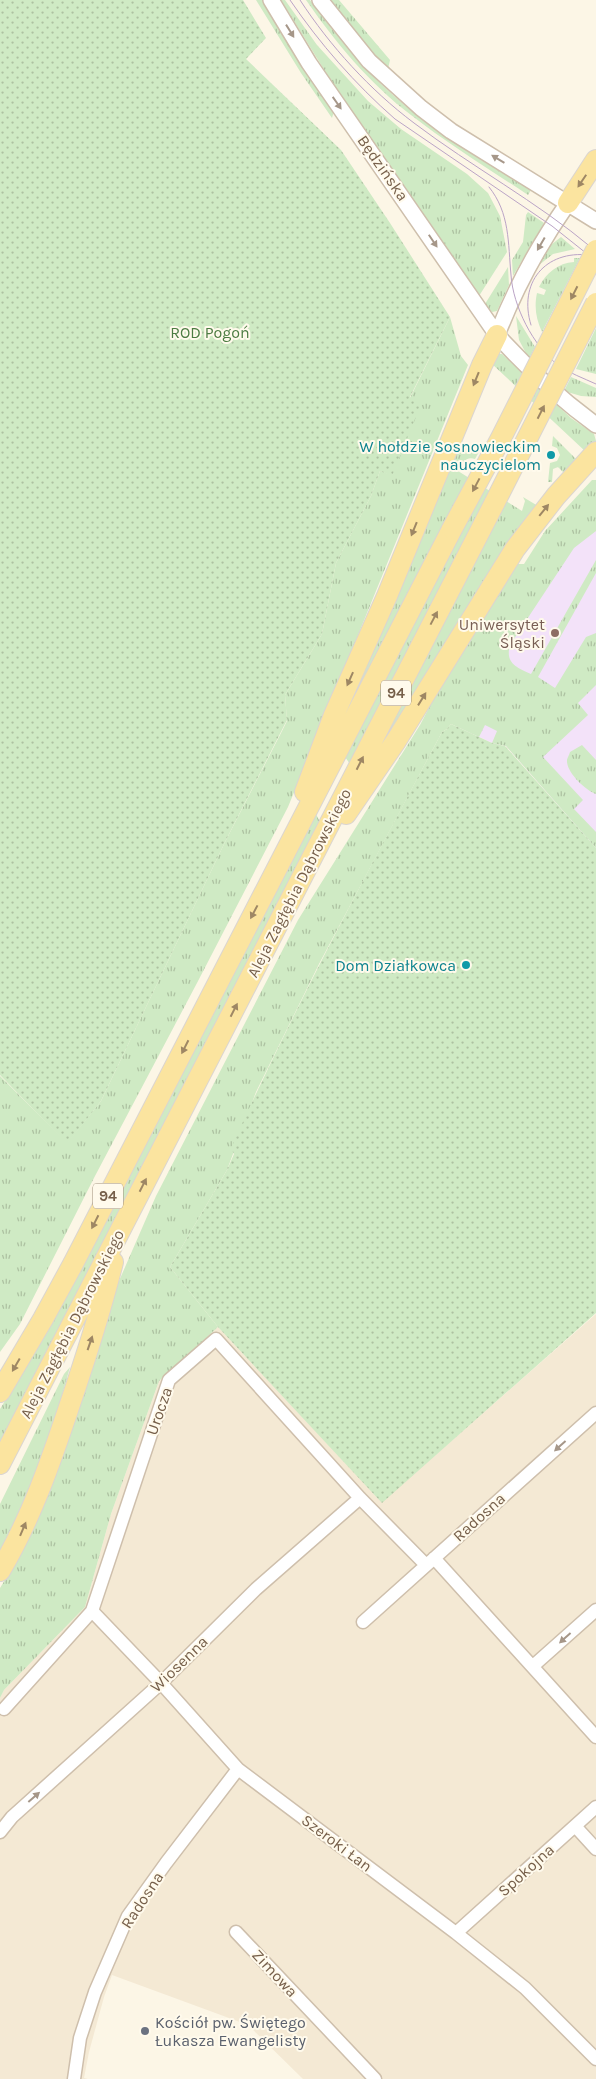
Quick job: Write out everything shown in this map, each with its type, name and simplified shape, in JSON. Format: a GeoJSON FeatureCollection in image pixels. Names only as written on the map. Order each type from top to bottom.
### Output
{"type":"FeatureCollection","features":[{"type":"Feature","properties":{"kind":"main road"},"geometry":{"type":"LineString","coordinates":[[568,203],[596,160]]}},
{"type":"Feature","properties":{"kind":"main road","name":"Aleja Zagłębia Dąbrowskiego"},"geometry":{"type":"LineString","coordinates":[[0,1392],[77,1256],[452,530],[506,430],[596,250]]}},
{"type":"Feature","properties":{"kind":"main road","name":"Aleja Zagłębia Dąbrowskiego"},"geometry":{"type":"LineString","coordinates":[[0,1464],[596,302]]}},
{"type":"Feature","properties":{"kind":"main road"},"geometry":{"type":"LineString","coordinates":[[277,869],[334,715],[387,596],[482,365],[497,335]]}},
{"type":"Feature","properties":{"kind":"main road"},"geometry":{"type":"LineString","coordinates":[[298,884],[396,741],[515,549],[556,496],[596,452]]}},
{"type":"Feature","properties":{"kind":"main road","name":"94"},"geometry":{"type":"LineString","coordinates":[[0,1572],[22,1533],[58,1442],[99,1318],[121,1229]]}},
{"type":"Feature","properties":{"kind":"street","name":"Będzińska"},"geometry":{"type":"LineString","coordinates":[[270,0],[309,63],[497,335],[522,363],[565,402],[596,425]]}},
{"type":"Feature","properties":{"kind":"street"},"geometry":{"type":"LineString","coordinates":[[320,0],[358,48],[390,81],[451,131],[596,221]]}},
{"type":"Feature","properties":{"kind":"street"},"geometry":{"type":"LineString","coordinates":[[497,335],[522,276],[545,236],[568,203]]}},
{"type":"Feature","properties":{"kind":"street","name":"Urocza"},"geometry":{"type":"LineString","coordinates":[[4,1709],[92,1611],[169,1380],[216,1339],[360,1498],[430,1561],[534,1666],[596,1737]]}},
{"type":"Feature","properties":{"kind":"street","name":"Radosna"},"geometry":{"type":"LineString","coordinates":[[363,1622],[596,1413]]}},
{"type":"Feature","properties":{"kind":"street","name":"Wiosenna"},"geometry":{"type":"LineString","coordinates":[[0,1832],[12,1817],[161,1682],[256,1589],[360,1498]]}},
{"type":"Feature","properties":{"kind":"street"},"geometry":{"type":"LineString","coordinates":[[534,1666],[596,1610]]}},
{"type":"Feature","properties":{"kind":"street","name":"Szeroki Łan"},"geometry":{"type":"LineString","coordinates":[[92,1611],[161,1682],[238,1769],[456,1933],[525,1988],[596,2059]]}},
{"type":"Feature","properties":{"kind":"street","name":"Radosna"},"geometry":{"type":"LineString","coordinates":[[74,2079],[80,2038],[95,1992],[128,1916],[166,1862],[238,1769]]}},
{"type":"Feature","properties":{"kind":"street","name":"Spokojna"},"geometry":{"type":"LineString","coordinates":[[456,1933],[596,1807]]}},
{"type":"Feature","properties":{"kind":"street"},"geometry":{"type":"LineString","coordinates":[[575,1826],[596,1849]]}},
{"type":"Feature","properties":{"kind":"street","name":"Zimowa"},"geometry":{"type":"LineString","coordinates":[[236,1932],[375,2079]]}},
{"type":"Feature","properties":{"kind":"shaded area","name":"Uniwersytet Śląski"},"geometry":{"type":"Polygon","coordinates":[[[596,526],[596,848],[506,746],[492,743],[454,725],[573,541],[596,526]]]}},
{"type":"Feature","properties":{"kind":"shaded area"},"geometry":{"type":"Polygon","coordinates":[[[596,1314],[596,2079],[303,2079],[248,2025],[112,1975],[89,2052],[84,2078],[88,2079],[0,2079],[0,1698],[4,1690],[85,1607],[111,1514],[159,1381],[218,1327],[382,1502],[596,1314]]]}},
{"type":"Feature","properties":{"kind":"green space","name":"ROD Pogoń"},"geometry":{"type":"Polygon","coordinates":[[[0,0],[243,0],[266,38],[246,59],[341,150],[450,317],[410,397],[421,404],[392,476],[380,471],[371,496],[336,563],[322,634],[285,695],[287,720],[225,842],[101,1101],[67,1144],[0,1075],[0,0]]]}},
{"type":"Feature","properties":{"kind":"green space"},"geometry":{"type":"Polygon","coordinates":[[[256,0],[262,0],[334,111],[332,118],[301,73],[256,0]]]}},
{"type":"Feature","properties":{"kind":"green space"},"geometry":{"type":"Polygon","coordinates":[[[281,0],[285,0],[317,45],[368,101],[401,129],[467,174],[488,193],[500,216],[507,252],[479,296],[328,76],[281,0]]]}},
{"type":"Feature","properties":{"kind":"green space"},"geometry":{"type":"Polygon","coordinates":[[[306,0],[310,0],[349,50],[393,95],[442,134],[531,190],[528,195],[439,136],[381,90],[354,62],[306,0]]]}},
{"type":"Feature","properties":{"kind":"green space"},"geometry":{"type":"Polygon","coordinates":[[[331,0],[339,0],[390,60],[388,69],[360,38],[331,0]]]}},
{"type":"Feature","properties":{"kind":"green space"},"geometry":{"type":"Polygon","coordinates":[[[528,212],[544,223],[513,276],[512,260],[523,242],[528,212]]]}},
{"type":"Feature","properties":{"kind":"green space"},"geometry":{"type":"Polygon","coordinates":[[[561,237],[575,249],[553,254],[539,265],[537,264],[547,248],[561,237]]]}},
{"type":"Feature","properties":{"kind":"green space"},"geometry":{"type":"Polygon","coordinates":[[[574,258],[580,258],[542,332],[536,313],[536,298],[537,293],[544,295],[546,290],[539,287],[545,277],[553,270],[563,264],[574,262],[574,258]]]}},
{"type":"Feature","properties":{"kind":"green space"},"geometry":{"type":"Polygon","coordinates":[[[508,267],[509,285],[497,311],[492,312],[485,304],[508,267]]]}},
{"type":"Feature","properties":{"kind":"green space"},"geometry":{"type":"Polygon","coordinates":[[[516,316],[535,347],[529,359],[519,340],[516,316]]]}},
{"type":"Feature","properties":{"kind":"green space"},"geometry":{"type":"Polygon","coordinates":[[[450,317],[461,356],[468,365],[288,807],[95,1176],[20,1324],[0,1352],[0,1076],[67,1143],[101,1101],[225,842],[287,721],[285,695],[322,634],[336,563],[371,496],[380,471],[392,475],[410,398],[450,317]]]}},
{"type":"Feature","properties":{"kind":"green space"},"geometry":{"type":"Polygon","coordinates":[[[596,328],[596,374],[576,369],[596,328]]]}},
{"type":"Feature","properties":{"kind":"green space"},"geometry":{"type":"Polygon","coordinates":[[[497,354],[502,354],[571,418],[594,434],[596,441],[586,452],[492,364],[497,354]]]}},
{"type":"Feature","properties":{"kind":"green space"},"geometry":{"type":"Polygon","coordinates":[[[571,377],[596,388],[596,397],[581,396],[564,391],[571,377]]]}},
{"type":"Feature","properties":{"kind":"green space"},"geometry":{"type":"Polygon","coordinates":[[[553,436],[578,461],[566,475],[558,467],[553,469],[552,482],[548,482],[550,463],[557,461],[560,455],[557,448],[552,446],[553,436]]]}},
{"type":"Feature","properties":{"kind":"green space"},"geometry":{"type":"Polygon","coordinates":[[[469,446],[479,452],[475,459],[469,458],[465,461],[458,471],[522,511],[525,501],[523,497],[538,506],[373,765],[350,764],[335,737],[452,457],[469,446]]]}},
{"type":"Feature","properties":{"kind":"green space"},"geometry":{"type":"Polygon","coordinates":[[[592,480],[596,480],[596,531],[574,548],[510,645],[509,656],[513,664],[531,674],[596,560],[596,573],[538,677],[555,688],[586,637],[596,633],[596,685],[578,703],[588,715],[543,757],[583,800],[574,809],[596,832],[596,848],[506,746],[492,743],[497,731],[485,725],[479,737],[451,724],[442,732],[319,964],[256,1092],[227,1170],[170,1267],[218,1327],[159,1381],[111,1514],[85,1607],[4,1690],[0,1698],[0,1588],[22,1552],[62,1457],[112,1297],[156,1196],[298,920],[420,725],[456,656],[515,564],[524,564],[545,531],[592,480]]]}},
{"type":"Feature","properties":{"kind":"green space"},"geometry":{"type":"Polygon","coordinates":[[[451,724],[492,743],[505,746],[596,848],[596,1313],[382,1503],[218,1327],[170,1267],[227,1170],[234,1154],[231,1148],[255,1095],[333,938],[442,732],[451,724]]]}},
{"type":"Feature","properties":{"kind":"green space"},"geometry":{"type":"Polygon","coordinates":[[[582,745],[596,760],[596,794],[577,780],[568,765],[567,760],[570,752],[582,745]]]}},
{"type":"Feature","properties":{"kind":"green space"},"geometry":{"type":"Polygon","coordinates":[[[316,814],[321,824],[0,1443],[0,1409],[47,1333],[316,814]]]}},
{"type":"Feature","properties":{"kind":"green space"},"geometry":{"type":"Polygon","coordinates":[[[70,1367],[47,1450],[0,1561],[0,1504],[64,1374],[70,1367]]]}},
{"type":"Feature","properties":{"kind":"tram line"},"geometry":{"type":"LineString","coordinates":[[290,0],[339,63],[395,119],[552,226],[596,261]]}},
{"type":"Feature","properties":{"kind":"tram line"},"geometry":{"type":"LineString","coordinates":[[300,0],[324,34],[352,66],[398,110],[436,139],[549,215],[592,248]]}},
{"type":"Feature","properties":{"kind":"tram line"},"geometry":{"type":"LineString","coordinates":[[489,187],[501,207],[507,229],[513,287],[520,312],[526,324],[540,347],[558,365],[596,384]]}},
{"type":"Feature","properties":{"kind":"tram line"},"geometry":{"type":"LineString","coordinates":[[531,325],[528,296],[532,283],[539,272],[548,264],[560,258],[573,255],[589,255]]}},
{"type":"Feature","properties":{"kind":"place","name":"W hołdzie Sosnowieckim nauczycielom"},"geometry":{"type":"Point","coordinates":[551,455]}},
{"type":"Feature","properties":{"kind":"place","name":"Uniwersytet Śląski"},"geometry":{"type":"Point","coordinates":[555,633]}},
{"type":"Feature","properties":{"kind":"place","name":"Dom Działkowca"},"geometry":{"type":"Point","coordinates":[466,965]}},
{"type":"Feature","properties":{"kind":"place","name":"Kościół pw. Świętego Łukasza Ewangelisty"},"geometry":{"type":"Point","coordinates":[145,2031]}}]}
